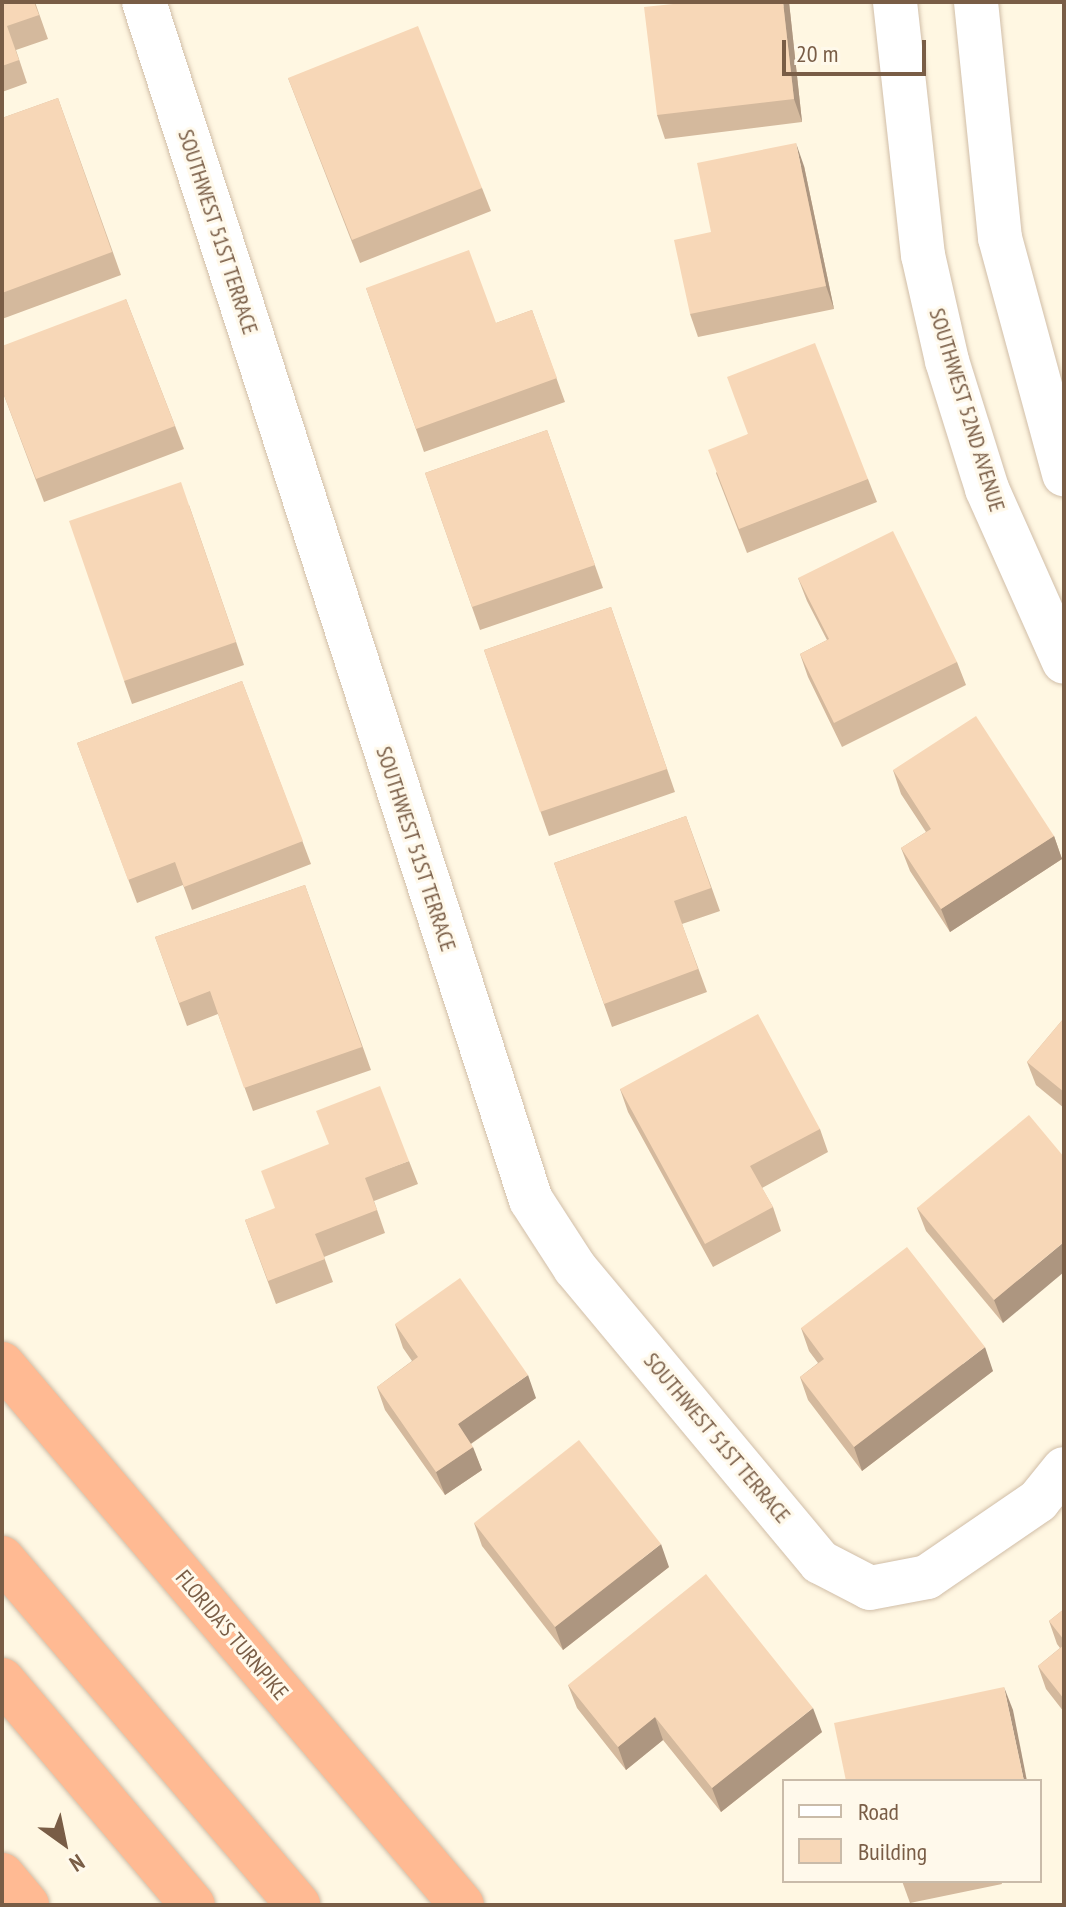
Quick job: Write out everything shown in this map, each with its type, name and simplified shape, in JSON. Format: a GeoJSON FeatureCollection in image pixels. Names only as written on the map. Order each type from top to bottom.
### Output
{"type":"FeatureCollection","features":[{"type":"Feature","properties":{"kind":"highway","name":"FLORIDA'S TURNPIKE"},"geometry":{"type":"LineString","coordinates":[[2,1364],[462,1905]]}},
{"type":"Feature","properties":{"kind":"highway"},"geometry":{"type":"LineString","coordinates":[[2,1558],[298,1905]]}},
{"type":"Feature","properties":{"kind":"highway"},"geometry":{"type":"LineString","coordinates":[[2,1680],[193,1905]]}},
{"type":"Feature","properties":{"kind":"highway"},"geometry":{"type":"LineString","coordinates":[[2,1875],[27,1905]]}},
{"type":"Feature","properties":{"kind":"street","name":"SOUTHWEST 51ST TERRACE"},"geometry":{"type":"LineString","coordinates":[[144,2],[531,1200],[575,1268],[820,1562],[870,1588],[927,1577],[1038,1501],[1064,1469]]}},
{"type":"Feature","properties":{"kind":"street","name":"SOUTHWEST 52ND AVENUE"},"geometry":{"type":"LineString","coordinates":[[895,2],[923,255],[947,361],[987,489],[1058,641]]}},
{"type":"Feature","properties":{"kind":"street"},"geometry":{"type":"LineString","coordinates":[[976,2],[1000,238],[1064,474]]}},
{"type":"Feature","properties":{"kind":"building"},"geometry":{"type":"Polygon","coordinates":[[[2,2],[34,2],[39,15],[7,26],[19,60],[2,66],[2,2]]]}},
{"type":"Feature","properties":{"kind":"building"},"geometry":{"type":"Polygon","coordinates":[[[673,2],[783,2],[794,99],[657,115],[644,7],[673,2]]]}},
{"type":"Feature","properties":{"kind":"building"},"geometry":{"type":"Polygon","coordinates":[[[418,26],[482,188],[352,240],[288,78],[418,26]]]}},
{"type":"Feature","properties":{"kind":"building"},"geometry":{"type":"Polygon","coordinates":[[[58,98],[112,252],[2,293],[2,118],[58,98]]]}},
{"type":"Feature","properties":{"kind":"building"},"geometry":{"type":"Polygon","coordinates":[[[796,143],[826,286],[690,314],[674,240],[711,232],[697,163],[796,143]]]}},
{"type":"Feature","properties":{"kind":"building"},"geometry":{"type":"Polygon","coordinates":[[[469,250],[496,323],[532,310],[557,378],[416,429],[366,288],[469,250]]]}},
{"type":"Feature","properties":{"kind":"building"},"geometry":{"type":"Polygon","coordinates":[[[126,299],[175,426],[36,479],[2,390],[2,346],[126,299]]]}},
{"type":"Feature","properties":{"kind":"building"},"geometry":{"type":"Polygon","coordinates":[[[815,343],[868,479],[739,529],[708,450],[748,434],[727,377],[815,343]]]}},
{"type":"Feature","properties":{"kind":"building"},"geometry":{"type":"Polygon","coordinates":[[[547,430],[595,565],[472,607],[425,473],[547,430]]]}},
{"type":"Feature","properties":{"kind":"building"},"geometry":{"type":"Polygon","coordinates":[[[181,482],[236,642],[124,681],[69,521],[181,482]]]}},
{"type":"Feature","properties":{"kind":"building"},"geometry":{"type":"Polygon","coordinates":[[[893,531],[957,662],[834,723],[800,654],[829,639],[798,578],[893,531]]]}},
{"type":"Feature","properties":{"kind":"building"},"geometry":{"type":"Polygon","coordinates":[[[611,607],[667,769],[540,812],[484,650],[611,607]]]}},
{"type":"Feature","properties":{"kind":"building"},"geometry":{"type":"Polygon","coordinates":[[[242,681],[303,841],[184,887],[175,862],[128,880],[77,743],[242,681]]]}},
{"type":"Feature","properties":{"kind":"building"},"geometry":{"type":"Polygon","coordinates":[[[976,716],[1054,836],[941,909],[901,848],[931,829],[893,770],[976,716]]]}},
{"type":"Feature","properties":{"kind":"building"},"geometry":{"type":"Polygon","coordinates":[[[686,816],[711,888],[674,901],[698,969],[604,1004],[554,863],[686,816]]]}},
{"type":"Feature","properties":{"kind":"building"},"geometry":{"type":"Polygon","coordinates":[[[305,885],[362,1047],[244,1088],[210,991],[179,1003],[155,937],[305,885]]]}},
{"type":"Feature","properties":{"kind":"building"},"geometry":{"type":"Polygon","coordinates":[[[758,1014],[820,1129],[750,1166],[773,1207],[705,1244],[620,1089],[758,1014]]]}},
{"type":"Feature","properties":{"kind":"building"},"geometry":{"type":"Polygon","coordinates":[[[1064,1018],[1064,1092],[1027,1062],[1064,1018]]]}},
{"type":"Feature","properties":{"kind":"building"},"geometry":{"type":"Polygon","coordinates":[[[380,1086],[409,1161],[365,1178],[377,1210],[315,1234],[325,1259],[268,1281],[245,1220],[275,1208],[261,1171],[329,1144],[316,1111],[380,1086]]]}},
{"type":"Feature","properties":{"kind":"building"},"geometry":{"type":"Polygon","coordinates":[[[1029,1115],[1064,1157],[1064,1242],[994,1300],[917,1208],[1029,1115]]]}},
{"type":"Feature","properties":{"kind":"building"},"geometry":{"type":"Polygon","coordinates":[[[907,1247],[985,1347],[854,1447],[800,1377],[824,1359],[801,1328],[907,1247]]]}},
{"type":"Feature","properties":{"kind":"building"},"geometry":{"type":"Polygon","coordinates":[[[460,1278],[528,1375],[458,1424],[473,1447],[436,1472],[377,1387],[418,1357],[395,1324],[460,1278]]]}},
{"type":"Feature","properties":{"kind":"building"},"geometry":{"type":"Polygon","coordinates":[[[579,1440],[661,1544],[555,1627],[474,1523],[579,1440]]]}},
{"type":"Feature","properties":{"kind":"building"},"geometry":{"type":"Polygon","coordinates":[[[706,1574],[813,1708],[712,1788],[655,1717],[618,1747],[568,1685],[706,1574]]]}},
{"type":"Feature","properties":{"kind":"building"},"geometry":{"type":"Polygon","coordinates":[[[1064,1609],[1064,1640],[1049,1621],[1064,1609]]]}},
{"type":"Feature","properties":{"kind":"building"},"geometry":{"type":"Polygon","coordinates":[[[1064,1645],[1064,1699],[1038,1666],[1064,1645]]]}},
{"type":"Feature","properties":{"kind":"building"},"geometry":{"type":"Polygon","coordinates":[[[1004,1687],[1024,1779],[846,1779],[834,1723],[1004,1687]]]}}]}
